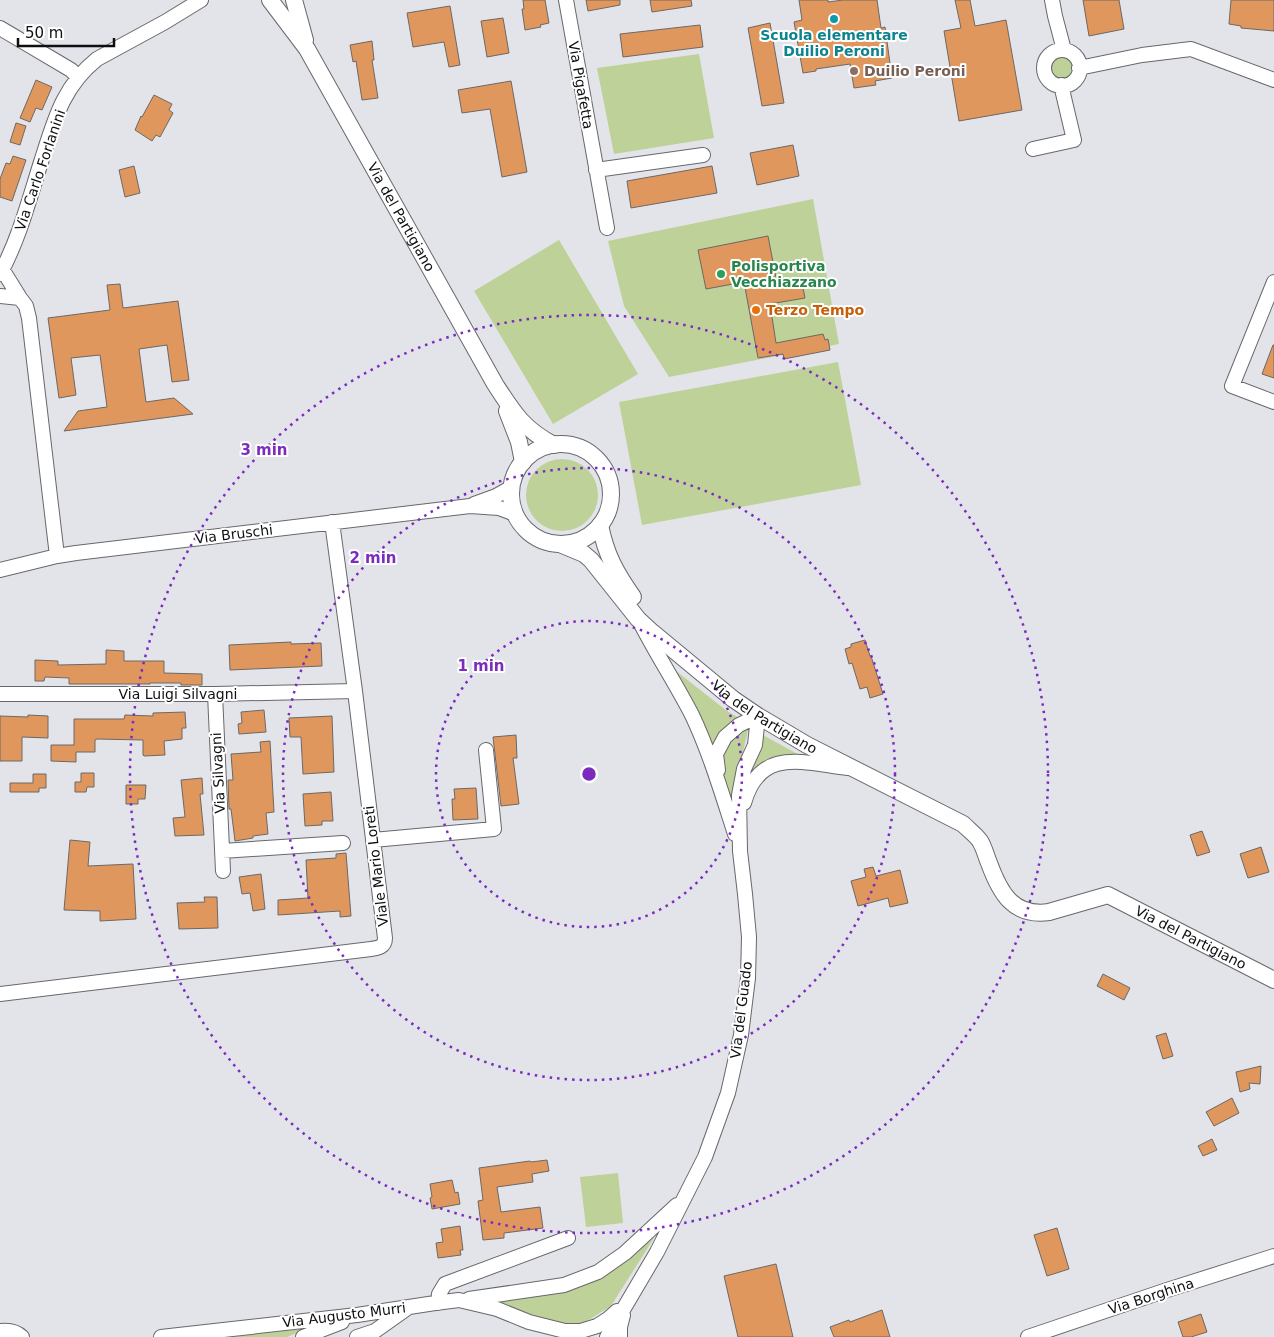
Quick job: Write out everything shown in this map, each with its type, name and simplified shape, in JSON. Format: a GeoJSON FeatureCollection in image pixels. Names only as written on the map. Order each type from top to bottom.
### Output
{"type":"FeatureCollection","features":[{"type":"Feature","properties":{"kind":"main road","name":"Via del Partigiano"},"geometry":{"type":"LineString","coordinates":[[270,0],[307,49],[495,384],[512,410],[528,429],[554,445]]}},
{"type":"Feature","properties":{"kind":"main road","name":"Via del Partigiano"},"geometry":{"type":"LineString","coordinates":[[294,0],[307,49]]}},
{"type":"Feature","properties":{"kind":"main road","name":"Via del Partigiano"},"geometry":{"type":"LineString","coordinates":[[495,384],[519,442],[523,462]]}},
{"type":"Feature","properties":{"kind":"main road"},"geometry":{"type":"LineString","coordinates":[[554,445],[569,445],[583,450],[595,458],[604,470],[610,483],[611,498],[608,512],[600,525],[589,536],[575,542],[560,544],[546,542],[533,536],[515,514],[512,487],[515,474],[523,462],[532,454],[542,448],[554,445]]}},
{"type":"Feature","properties":{"kind":"main road","name":"Via del Partigiano"},"geometry":{"type":"LineString","coordinates":[[600,525],[606,552],[614,568],[645,614],[682,657]]}},
{"type":"Feature","properties":{"kind":"main road","name":"Via del Partigiano"},"geometry":{"type":"LineString","coordinates":[[560,544],[579,552],[591,560],[638,619],[733,699],[807,745],[964,824],[981,842],[996,882],[1002,893],[1013,904],[1028,912],[1040,913],[1108,895],[1274,980]]}},
{"type":"Feature","properties":{"kind":"street","name":"Via Carlo Forlanini"},"geometry":{"type":"LineString","coordinates":[[1,271],[18,234],[56,117],[71,86],[97,59],[165,22],[190,4],[201,0]]}},
{"type":"Feature","properties":{"kind":"street","name":"Via Pigafetta"},"geometry":{"type":"LineString","coordinates":[[566,0],[607,228]]}},
{"type":"Feature","properties":{"kind":"street"},"geometry":{"type":"LineString","coordinates":[[1052,0],[1054,16],[1064,50]]}},
{"type":"Feature","properties":{"kind":"street"},"geometry":{"type":"LineString","coordinates":[[0,28],[71,70],[78,77]]}},
{"type":"Feature","properties":{"kind":"street"},"geometry":{"type":"LineString","coordinates":[[1079,68],[1142,55],[1191,49],[1274,80]]}},
{"type":"Feature","properties":{"kind":"street"},"geometry":{"type":"LineString","coordinates":[[1058,50],[1064,50],[1069,51],[1076,58],[1079,68],[1072,82],[1061,86],[1051,82],[1047,77],[1044,66],[1048,56],[1058,50]]}},
{"type":"Feature","properties":{"kind":"street"},"geometry":{"type":"LineString","coordinates":[[1033,149],[1074,140],[1061,86]]}},
{"type":"Feature","properties":{"kind":"street"},"geometry":{"type":"LineString","coordinates":[[596,170],[703,155]]}},
{"type":"Feature","properties":{"kind":"street"},"geometry":{"type":"LineString","coordinates":[[1,271],[26,306],[29,318],[57,556]]}},
{"type":"Feature","properties":{"kind":"street"},"geometry":{"type":"LineString","coordinates":[[1274,282],[1232,386],[1274,402]]}},
{"type":"Feature","properties":{"kind":"street"},"geometry":{"type":"LineString","coordinates":[[0,296],[20,298]]}},
{"type":"Feature","properties":{"kind":"street","name":"Via Bruschi"},"geometry":{"type":"LineString","coordinates":[[470,506],[496,496],[512,487]]}},
{"type":"Feature","properties":{"kind":"street","name":"Via Bruschi"},"geometry":{"type":"LineString","coordinates":[[0,570],[57,556],[470,506],[499,508],[515,514]]}},
{"type":"Feature","properties":{"kind":"street","name":"Viale Mario Loreti"},"geometry":{"type":"LineString","coordinates":[[0,994],[378,948],[385,942],[374,840],[332,522]]}},
{"type":"Feature","properties":{"kind":"street"},"geometry":{"type":"LineString","coordinates":[[638,619],[678,688],[704,741],[740,851]]}},
{"type":"Feature","properties":{"kind":"street","name":"Via Luigi Silvagni"},"geometry":{"type":"LineString","coordinates":[[0,694],[215,694],[355,691]]}},
{"type":"Feature","properties":{"kind":"street","name":"Via Silvagni"},"geometry":{"type":"LineString","coordinates":[[215,694],[223,871]]}},
{"type":"Feature","properties":{"kind":"street"},"geometry":{"type":"LineString","coordinates":[[720,787],[716,754],[725,737],[739,725],[758,716]]}},
{"type":"Feature","properties":{"kind":"street","name":"Via del Guado"},"geometry":{"type":"LineString","coordinates":[[607,1337],[657,1252],[705,1157],[728,1093],[741,1035],[748,978],[749,937],[740,851],[739,795],[744,769],[755,745],[758,716]]}},
{"type":"Feature","properties":{"kind":"street"},"geometry":{"type":"LineString","coordinates":[[374,840],[494,829],[486,750]]}},
{"type":"Feature","properties":{"kind":"street"},"geometry":{"type":"LineString","coordinates":[[739,818],[746,795],[754,780],[764,769],[777,763],[795,762],[854,769]]}},
{"type":"Feature","properties":{"kind":"street"},"geometry":{"type":"LineString","coordinates":[[222,851],[343,843]]}},
{"type":"Feature","properties":{"kind":"street"},"geometry":{"type":"LineString","coordinates":[[459,1300],[564,1285],[598,1272],[625,1253],[683,1199]]}},
{"type":"Feature","properties":{"kind":"street"},"geometry":{"type":"LineString","coordinates":[[438,1303],[439,1294],[445,1284],[568,1238]]}},
{"type":"Feature","properties":{"kind":"street","name":"Via Borghina"},"geometry":{"type":"LineString","coordinates":[[1028,1337],[1274,1256]]}},
{"type":"Feature","properties":{"kind":"street","name":"Via Augusto Murri"},"geometry":{"type":"LineString","coordinates":[[161,1337],[357,1315],[459,1300],[497,1309],[529,1322],[570,1334],[597,1326],[625,1304]]}},
{"type":"Feature","properties":{"kind":"street"},"geometry":{"type":"LineString","coordinates":[[620,1337],[625,1304]]}},
{"type":"Feature","properties":{"kind":"street"},"geometry":{"type":"LineString","coordinates":[[357,1337],[375,1331],[409,1307]]}},
{"type":"Feature","properties":{"kind":"street"},"geometry":{"type":"LineString","coordinates":[[303,1337],[357,1315]]}},
{"type":"Feature","properties":{"kind":"street","name":"Via Augusto Murri"},"geometry":{"type":"LineString","coordinates":[[529,1322],[544,1337]]}},
{"type":"Feature","properties":{"kind":"street"},"geometry":{"type":"LineString","coordinates":[[0,1331],[10,1331],[22,1337]]}},
{"type":"Feature","properties":{"kind":"green space"},"geometry":{"type":"Polygon","coordinates":[[[699,54],[714,138],[614,154],[597,68],[699,54]]]}},
{"type":"Feature","properties":{"kind":"green space"},"geometry":{"type":"Polygon","coordinates":[[[1062,56],[1067,57],[1073,63],[1073,73],[1067,79],[1062,80],[1057,79],[1051,73],[1050,68],[1051,63],[1057,57],[1062,56]]]}},
{"type":"Feature","properties":{"kind":"green space","name":"Polisportiva Vecchiazzano"},"geometry":{"type":"Polygon","coordinates":[[[813,199],[839,344],[669,377],[624,306],[608,241],[813,199]]]}},
{"type":"Feature","properties":{"kind":"green space"},"geometry":{"type":"Polygon","coordinates":[[[559,240],[638,374],[553,424],[474,291],[559,240]]]}},
{"type":"Feature","properties":{"kind":"green space"},"geometry":{"type":"Polygon","coordinates":[[[838,362],[861,485],[642,525],[619,402],[838,362]]]}},
{"type":"Feature","properties":{"kind":"green space"},"geometry":{"type":"Polygon","coordinates":[[[562,459],[582,465],[592,475],[598,495],[592,515],[582,525],[562,531],[542,525],[532,515],[526,495],[532,475],[542,465],[562,459]]]}},
{"type":"Feature","properties":{"kind":"green space"},"geometry":{"type":"Polygon","coordinates":[[[671,667],[727,711],[739,718],[712,753],[671,667]]]}},
{"type":"Feature","properties":{"kind":"green space"},"geometry":{"type":"Polygon","coordinates":[[[749,726],[732,809],[720,765],[730,738],[749,726]]]}},
{"type":"Feature","properties":{"kind":"green space"},"geometry":{"type":"Polygon","coordinates":[[[761,734],[803,757],[747,778],[761,734]]]}},
{"type":"Feature","properties":{"kind":"green space"},"geometry":{"type":"Polygon","coordinates":[[[618,1173],[623,1223],[586,1227],[580,1177],[618,1173]]]}},
{"type":"Feature","properties":{"kind":"green space"},"geometry":{"type":"Polygon","coordinates":[[[654,1238],[611,1306],[579,1326],[540,1318],[496,1301],[604,1275],[654,1238]]]}},
{"type":"Feature","properties":{"kind":"green space"},"geometry":{"type":"Polygon","coordinates":[[[309,1328],[287,1337],[231,1337],[309,1328]]]}},
{"type":"Feature","properties":{"kind":"building"},"geometry":{"type":"Polygon","coordinates":[[[523,0],[545,0],[549,23],[540,25],[541,27],[525,30],[522,9],[524,9],[523,0]]]}},
{"type":"Feature","properties":{"kind":"building"},"geometry":{"type":"Polygon","coordinates":[[[586,0],[620,0],[620,5],[588,11],[586,0]]]}},
{"type":"Feature","properties":{"kind":"building"},"geometry":{"type":"Polygon","coordinates":[[[650,0],[691,0],[692,6],[652,12],[650,0]]]}},
{"type":"Feature","properties":{"kind":"building"},"geometry":{"type":"Polygon","coordinates":[[[799,0],[828,0],[828,2],[877,0],[881,28],[885,27],[892,78],[875,81],[876,85],[854,88],[850,64],[803,73],[794,22],[802,20],[799,0]]]}},
{"type":"Feature","properties":{"kind":"building"},"geometry":{"type":"Polygon","coordinates":[[[955,0],[970,0],[975,26],[1006,20],[1022,110],[959,121],[944,31],[961,28],[955,0]]]}},
{"type":"Feature","properties":{"kind":"building"},"geometry":{"type":"Polygon","coordinates":[[[1083,0],[1119,0],[1124,29],[1089,36],[1083,0]]]}},
{"type":"Feature","properties":{"kind":"building"},"geometry":{"type":"Polygon","coordinates":[[[1231,0],[1274,0],[1274,31],[1241,28],[1241,26],[1229,24],[1231,0]]]}},
{"type":"Feature","properties":{"kind":"building"},"geometry":{"type":"Polygon","coordinates":[[[450,6],[460,65],[449,67],[444,42],[413,47],[407,13],[450,6]]]}},
{"type":"Feature","properties":{"kind":"building"},"geometry":{"type":"Polygon","coordinates":[[[503,18],[509,53],[487,57],[481,21],[503,18]]]}},
{"type":"Feature","properties":{"kind":"building"},"geometry":{"type":"Polygon","coordinates":[[[770,23],[784,103],[762,106],[748,28],[770,23]]]}},
{"type":"Feature","properties":{"kind":"building"},"geometry":{"type":"Polygon","coordinates":[[[700,25],[703,47],[623,57],[620,34],[700,25]]]}},
{"type":"Feature","properties":{"kind":"building"},"geometry":{"type":"Polygon","coordinates":[[[372,41],[374,60],[372,60],[378,98],[362,100],[356,61],[353,62],[350,45],[372,41]]]}},
{"type":"Feature","properties":{"kind":"building"},"geometry":{"type":"Polygon","coordinates":[[[36,80],[52,87],[42,110],[36,108],[30,122],[20,118],[36,80]]]}},
{"type":"Feature","properties":{"kind":"building"},"geometry":{"type":"Polygon","coordinates":[[[511,81],[527,172],[502,177],[490,109],[462,113],[458,90],[511,81]]]}},
{"type":"Feature","properties":{"kind":"building"},"geometry":{"type":"Polygon","coordinates":[[[154,95],[172,104],[169,110],[173,113],[160,137],[156,135],[152,141],[135,130],[154,95]]]}},
{"type":"Feature","properties":{"kind":"building"},"geometry":{"type":"Polygon","coordinates":[[[16,123],[26,126],[20,145],[10,142],[16,123]]]}},
{"type":"Feature","properties":{"kind":"building"},"geometry":{"type":"Polygon","coordinates":[[[793,145],[799,176],[757,185],[750,153],[793,145]]]}},
{"type":"Feature","properties":{"kind":"building"},"geometry":{"type":"Polygon","coordinates":[[[13,156],[26,160],[12,201],[0,197],[0,179],[6,163],[10,164],[13,156]]]}},
{"type":"Feature","properties":{"kind":"building"},"geometry":{"type":"Polygon","coordinates":[[[134,166],[140,193],[125,197],[119,170],[134,166]]]}},
{"type":"Feature","properties":{"kind":"building"},"geometry":{"type":"Polygon","coordinates":[[[712,166],[717,193],[631,208],[627,181],[712,166]]]}},
{"type":"Feature","properties":{"kind":"building"},"geometry":{"type":"Polygon","coordinates":[[[768,236],[778,288],[802,283],[805,298],[770,304],[776,343],[823,334],[825,340],[828,339],[830,350],[784,359],[783,354],[758,358],[744,282],[706,289],[698,250],[768,236]]]}},
{"type":"Feature","properties":{"kind":"building"},"geometry":{"type":"Polygon","coordinates":[[[120,284],[123,308],[178,301],[189,380],[172,382],[167,345],[139,349],[146,402],[174,398],[193,414],[64,431],[78,411],[107,407],[100,355],[71,358],[76,395],[59,398],[48,318],[110,310],[107,285],[120,284]]]}},
{"type":"Feature","properties":{"kind":"building"},"geometry":{"type":"Polygon","coordinates":[[[1274,345],[1274,378],[1262,374],[1274,345]]]}},
{"type":"Feature","properties":{"kind":"building"},"geometry":{"type":"Polygon","coordinates":[[[865,640],[883,694],[870,698],[867,687],[860,689],[852,663],[849,664],[845,649],[851,647],[851,644],[865,640]]]}},
{"type":"Feature","properties":{"kind":"building"},"geometry":{"type":"Polygon","coordinates":[[[291,642],[291,644],[321,643],[322,666],[230,670],[229,645],[291,642]]]}},
{"type":"Feature","properties":{"kind":"building"},"geometry":{"type":"Polygon","coordinates":[[[106,650],[124,651],[124,661],[164,661],[164,673],[202,674],[202,685],[181,685],[181,683],[69,684],[69,678],[45,677],[44,681],[35,681],[35,660],[58,661],[58,665],[106,664],[106,650]]]}},
{"type":"Feature","properties":{"kind":"building"},"geometry":{"type":"Polygon","coordinates":[[[264,710],[266,732],[239,734],[238,724],[242,723],[241,712],[264,710]]]}},
{"type":"Feature","properties":{"kind":"building"},"geometry":{"type":"Polygon","coordinates":[[[185,712],[186,728],[182,728],[182,739],[164,741],[165,755],[144,756],[143,740],[97,739],[95,740],[95,752],[76,752],[76,762],[51,761],[51,745],[74,745],[74,719],[124,719],[125,715],[153,716],[153,713],[185,712]]]}},
{"type":"Feature","properties":{"kind":"building"},"geometry":{"type":"Polygon","coordinates":[[[28,715],[48,716],[48,738],[22,737],[22,761],[0,761],[0,716],[28,717],[28,715]]]}},
{"type":"Feature","properties":{"kind":"building"},"geometry":{"type":"Polygon","coordinates":[[[332,716],[334,772],[303,774],[301,737],[290,737],[289,718],[332,716]]]}},
{"type":"Feature","properties":{"kind":"building"},"geometry":{"type":"Polygon","coordinates":[[[516,735],[517,758],[513,758],[519,804],[501,806],[493,737],[516,735]]]}},
{"type":"Feature","properties":{"kind":"building"},"geometry":{"type":"Polygon","coordinates":[[[270,741],[274,812],[266,813],[268,834],[235,841],[231,809],[229,809],[228,780],[233,780],[231,754],[261,752],[260,742],[270,741]]]}},
{"type":"Feature","properties":{"kind":"building"},"geometry":{"type":"Polygon","coordinates":[[[81,773],[94,773],[94,787],[87,787],[86,792],[75,792],[75,782],[81,782],[81,773]]]}},
{"type":"Feature","properties":{"kind":"building"},"geometry":{"type":"Polygon","coordinates":[[[33,774],[46,774],[46,788],[39,788],[39,792],[10,792],[10,783],[33,783],[33,774]]]}},
{"type":"Feature","properties":{"kind":"building"},"geometry":{"type":"Polygon","coordinates":[[[202,778],[203,794],[200,794],[204,835],[175,836],[173,818],[185,817],[181,780],[202,778]]]}},
{"type":"Feature","properties":{"kind":"building"},"geometry":{"type":"Polygon","coordinates":[[[126,785],[146,785],[145,799],[138,799],[138,804],[126,804],[126,785]]]}},
{"type":"Feature","properties":{"kind":"building"},"geometry":{"type":"Polygon","coordinates":[[[476,788],[478,819],[453,820],[452,799],[455,799],[454,789],[476,788]]]}},
{"type":"Feature","properties":{"kind":"building"},"geometry":{"type":"Polygon","coordinates":[[[331,792],[333,821],[322,821],[322,825],[305,826],[303,794],[331,792]]]}},
{"type":"Feature","properties":{"kind":"building"},"geometry":{"type":"Polygon","coordinates":[[[1202,831],[1210,852],[1197,856],[1190,835],[1202,831]]]}},
{"type":"Feature","properties":{"kind":"building"},"geometry":{"type":"Polygon","coordinates":[[[70,840],[90,842],[88,866],[133,864],[136,919],[100,921],[100,911],[64,910],[70,840]]]}},
{"type":"Feature","properties":{"kind":"building"},"geometry":{"type":"Polygon","coordinates":[[[1261,847],[1269,872],[1248,878],[1240,854],[1261,847]]]}},
{"type":"Feature","properties":{"kind":"building"},"geometry":{"type":"Polygon","coordinates":[[[346,853],[351,916],[340,917],[340,911],[278,915],[278,900],[308,898],[306,860],[336,858],[336,854],[346,853]]]}},
{"type":"Feature","properties":{"kind":"building"},"geometry":{"type":"Polygon","coordinates":[[[873,867],[876,876],[900,870],[908,903],[890,907],[888,898],[858,906],[851,881],[866,877],[864,869],[873,867]]]}},
{"type":"Feature","properties":{"kind":"building"},"geometry":{"type":"Polygon","coordinates":[[[261,874],[265,909],[253,911],[250,893],[242,894],[239,877],[261,874]]]}},
{"type":"Feature","properties":{"kind":"building"},"geometry":{"type":"Polygon","coordinates":[[[204,897],[217,897],[218,928],[179,929],[177,903],[205,902],[204,897]]]}},
{"type":"Feature","properties":{"kind":"building"},"geometry":{"type":"Polygon","coordinates":[[[1103,974],[1130,988],[1124,1000],[1097,986],[1103,974]]]}},
{"type":"Feature","properties":{"kind":"building"},"geometry":{"type":"Polygon","coordinates":[[[1166,1033],[1173,1056],[1163,1059],[1156,1036],[1166,1033]]]}},
{"type":"Feature","properties":{"kind":"building"},"geometry":{"type":"Polygon","coordinates":[[[1261,1066],[1260,1084],[1249,1083],[1250,1089],[1240,1092],[1236,1072],[1261,1066]]]}},
{"type":"Feature","properties":{"kind":"building"},"geometry":{"type":"Polygon","coordinates":[[[1232,1098],[1239,1113],[1214,1126],[1206,1112],[1232,1098]]]}},
{"type":"Feature","properties":{"kind":"building"},"geometry":{"type":"Polygon","coordinates":[[[1212,1139],[1217,1150],[1203,1156],[1198,1146],[1212,1139]]]}},
{"type":"Feature","properties":{"kind":"building"},"geometry":{"type":"Polygon","coordinates":[[[547,1160],[549,1171],[532,1174],[533,1182],[497,1187],[501,1212],[540,1207],[543,1228],[504,1233],[504,1238],[483,1240],[478,1201],[483,1200],[479,1168],[547,1160]]]}},
{"type":"Feature","properties":{"kind":"building"},"geometry":{"type":"Polygon","coordinates":[[[452,1180],[455,1193],[458,1192],[460,1204],[432,1209],[430,1184],[452,1180]]]}},
{"type":"Feature","properties":{"kind":"building"},"geometry":{"type":"Polygon","coordinates":[[[460,1226],[463,1250],[460,1250],[461,1255],[438,1258],[436,1243],[443,1242],[441,1229],[460,1226]]]}},
{"type":"Feature","properties":{"kind":"building"},"geometry":{"type":"Polygon","coordinates":[[[1057,1228],[1069,1269],[1047,1276],[1034,1235],[1057,1228]]]}},
{"type":"Feature","properties":{"kind":"building"},"geometry":{"type":"Polygon","coordinates":[[[776,1264],[793,1337],[738,1337],[724,1276],[776,1264]]]}},
{"type":"Feature","properties":{"kind":"building"},"geometry":{"type":"Polygon","coordinates":[[[882,1310],[890,1337],[834,1337],[830,1327],[882,1310]]]}},
{"type":"Feature","properties":{"kind":"building"},"geometry":{"type":"Polygon","coordinates":[[[1201,1314],[1207,1332],[1191,1337],[1183,1337],[1178,1322],[1201,1314]]]}},
{"type":"Feature","properties":{"kind":"place","name":"Scuola elementare Duilio Peroni"},"geometry":{"type":"Point","coordinates":[834,19]}},
{"type":"Feature","properties":{"kind":"place","name":"Duilio Peroni"},"geometry":{"type":"Point","coordinates":[854,71]}},
{"type":"Feature","properties":{"kind":"place","name":"Polisportiva Vecchiazzano"},"geometry":{"type":"Point","coordinates":[721,274]}},
{"type":"Feature","properties":{"kind":"place","name":"Terzo Tempo"},"geometry":{"type":"Point","coordinates":[756,310]}}]}
